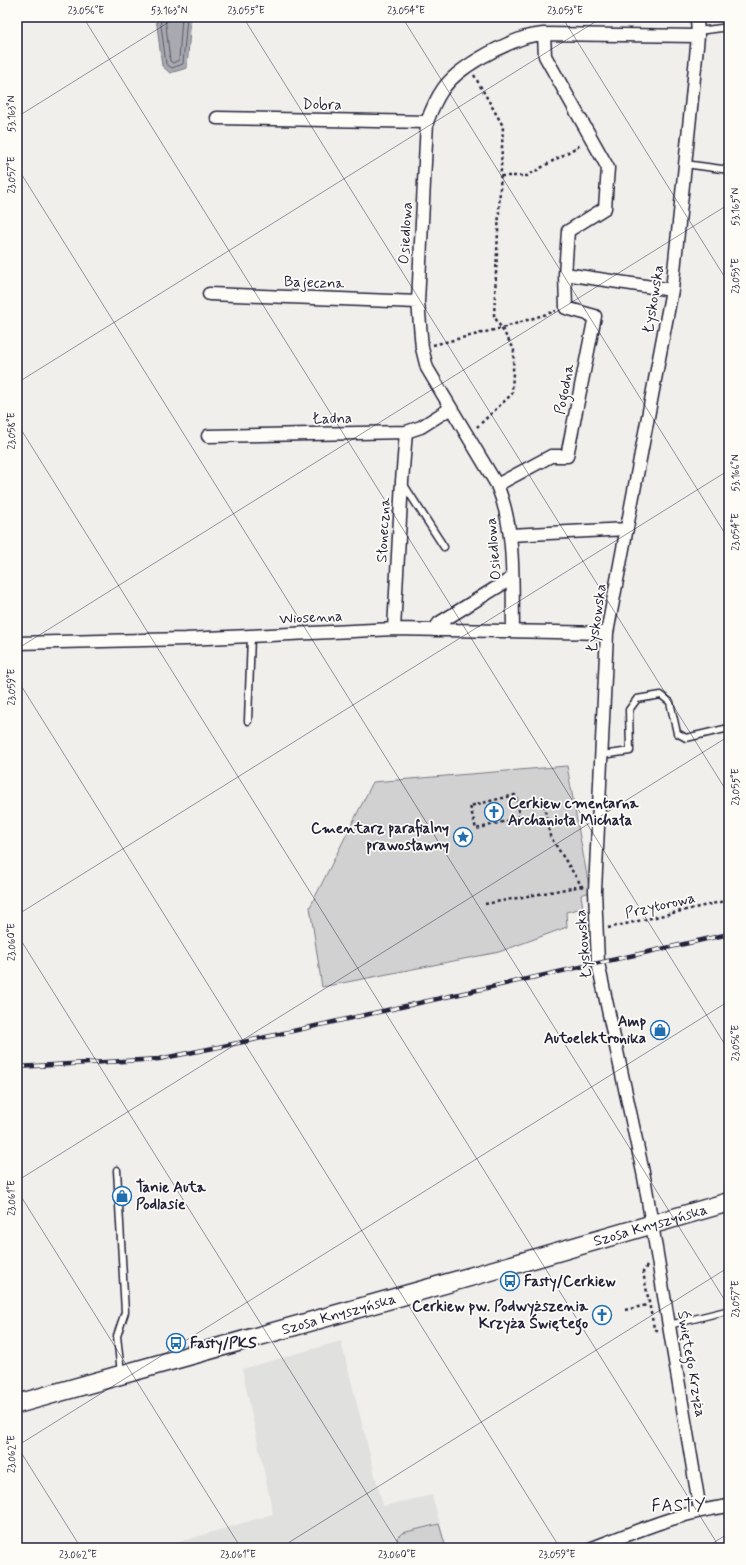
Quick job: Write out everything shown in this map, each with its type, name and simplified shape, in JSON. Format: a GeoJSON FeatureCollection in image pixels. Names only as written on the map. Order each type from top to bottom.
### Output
{"type":"FeatureCollection","features":[{"type":"Feature","properties":{"kind":"main road","name":"Szosa Knyszyńska"},"geometry":{"type":"LineString","coordinates":[[18,1401],[122,1374],[729,1202]]}},
{"type":"Feature","properties":{"kind":"street","name":"Łyskowska"},"geometry":{"type":"LineString","coordinates":[[651,1224],[644,1177],[598,963],[595,891],[607,633],[672,290],[698,33],[697,17]]}},
{"type":"Feature","properties":{"kind":"street","name":"Osiedlowa"},"geometry":{"type":"LineString","coordinates":[[513,631],[510,535],[505,503],[497,485],[427,368],[422,348],[418,302],[427,122],[434,104],[444,88],[456,75],[468,66],[524,37],[544,34],[698,33]]}},
{"type":"Feature","properties":{"kind":"street"},"geometry":{"type":"LineString","coordinates":[[544,34],[546,56],[608,168],[605,208],[568,231],[565,274],[566,308]]}},
{"type":"Feature","properties":{"kind":"street","name":"Dobra"},"geometry":{"type":"LineString","coordinates":[[217,118],[427,122]]}},
{"type":"Feature","properties":{"kind":"street"},"geometry":{"type":"LineString","coordinates":[[565,274],[672,290]]}},
{"type":"Feature","properties":{"kind":"street","name":"Bajeczna"},"geometry":{"type":"LineString","coordinates":[[209,294],[418,302]]}},
{"type":"Feature","properties":{"kind":"street","name":"Pogodna"},"geometry":{"type":"LineString","coordinates":[[497,485],[551,456],[567,456],[595,316],[566,308]]}},
{"type":"Feature","properties":{"kind":"street","name":"Ładna"},"geometry":{"type":"LineString","coordinates":[[208,436],[406,432],[421,426],[450,408]]}},
{"type":"Feature","properties":{"kind":"street","name":"Słoneczna"},"geometry":{"type":"LineString","coordinates":[[394,629],[406,432]]}},
{"type":"Feature","properties":{"kind":"street"},"geometry":{"type":"LineString","coordinates":[[510,535],[626,529]]}},
{"type":"Feature","properties":{"kind":"street"},"geometry":{"type":"LineString","coordinates":[[434,630],[439,623],[512,578]]}},
{"type":"Feature","properties":{"kind":"street","name":"Wiosenna"},"geometry":{"type":"LineString","coordinates":[[17,643],[252,636],[394,629],[607,633]]}},
{"type":"Feature","properties":{"kind":"street","name":"Świętego Krzyża"},"geometry":{"type":"LineString","coordinates":[[651,1224],[700,1510]]}},
{"type":"Feature","properties":{"kind":"street"},"geometry":{"type":"LineString","coordinates":[[592,1548],[700,1510],[729,1506]]}},
{"type":"Feature","properties":{"kind":"lane"},"geometry":{"type":"LineString","coordinates":[[698,33],[729,27]]}},
{"type":"Feature","properties":{"kind":"lane"},"geometry":{"type":"LineString","coordinates":[[685,164],[729,170]]}},
{"type":"Feature","properties":{"kind":"lane"},"geometry":{"type":"LineString","coordinates":[[402,481],[444,547]]}},
{"type":"Feature","properties":{"kind":"lane"},"geometry":{"type":"LineString","coordinates":[[248,721],[252,636]]}},
{"type":"Feature","properties":{"kind":"lane"},"geometry":{"type":"LineString","coordinates":[[602,755],[630,751],[629,710],[637,699],[660,695],[670,702],[678,733],[686,738],[729,728]]}},
{"type":"Feature","properties":{"kind":"lane"},"geometry":{"type":"LineString","coordinates":[[117,1170],[125,1312],[117,1336],[122,1374]]}},
{"type":"Feature","properties":{"kind":"lane"},"geometry":{"type":"LineString","coordinates":[[669,1325],[726,1311]]}},
{"type":"Feature","properties":{"kind":"path"},"geometry":{"type":"LineString","coordinates":[[467,434],[481,424],[512,394],[514,349],[494,316],[503,126],[468,66]]}},
{"type":"Feature","properties":{"kind":"path"},"geometry":{"type":"LineString","coordinates":[[501,176],[526,176],[591,139]]}},
{"type":"Feature","properties":{"kind":"path"},"geometry":{"type":"LineString","coordinates":[[422,348],[502,328],[566,308]]}},
{"type":"Feature","properties":{"kind":"path"},"geometry":{"type":"LineString","coordinates":[[515,796],[519,807],[518,818],[476,829],[470,806],[515,796]]}},
{"type":"Feature","properties":{"kind":"path"},"geometry":{"type":"LineString","coordinates":[[519,807],[544,805],[550,836],[586,893]]}},
{"type":"Feature","properties":{"kind":"path"},"geometry":{"type":"LineString","coordinates":[[485,904],[582,886]]}},
{"type":"Feature","properties":{"kind":"path","name":"Przytorowa"},"geometry":{"type":"LineString","coordinates":[[596,931],[729,900]]}},
{"type":"Feature","properties":{"kind":"path"},"geometry":{"type":"LineString","coordinates":[[624,1310],[647,1305]]}},
{"type":"Feature","properties":{"kind":"shaded area","name":"Cmentarz parafialny prawosławny"},"geometry":{"type":"Polygon","coordinates":[[[567,766],[590,892],[581,895],[583,908],[566,912],[567,927],[499,952],[322,987],[310,907],[373,782],[567,766]]]}},
{"type":"Feature","properties":{"kind":"shaded area"},"geometry":{"type":"Polygon","coordinates":[[[341,1341],[383,1506],[432,1495],[447,1548],[176,1548],[176,1543],[273,1514],[242,1369],[341,1341]]]}},
{"type":"Feature","properties":{"kind":"shaded area"},"geometry":{"type":"Polygon","coordinates":[[[439,1524],[446,1548],[400,1548],[397,1538],[402,1533],[439,1524]]]}},
{"type":"Feature","properties":{"kind":"water"},"geometry":{"type":"Polygon","coordinates":[[[156,17],[191,17],[187,68],[170,73],[162,66],[156,17]]]}},
{"type":"Feature","properties":{"kind":"railway"},"geometry":{"type":"LineString","coordinates":[[17,1067],[159,1059],[248,1041],[729,934]]}},
{"type":"Feature","properties":{"kind":"place","name":"Cerkiew cmentarna Archanioła Michała"},"geometry":{"type":"Point","coordinates":[494,812]}},
{"type":"Feature","properties":{"kind":"place","name":"Cmentarz parafialny prawosławny"},"geometry":{"type":"Point","coordinates":[463,837]}},
{"type":"Feature","properties":{"kind":"place","name":"Amp Autoelektronika"},"geometry":{"type":"Point","coordinates":[660,1030]}},
{"type":"Feature","properties":{"kind":"place","name":"Tanie Auta Podlasie"},"geometry":{"type":"Point","coordinates":[122,1196]}},
{"type":"Feature","properties":{"kind":"place","name":"Fasty/Cerkiew"},"geometry":{"type":"Point","coordinates":[510,1281]}},
{"type":"Feature","properties":{"kind":"place","name":"Cerkiew pw. Podwyższenia Krzyża Świętego"},"geometry":{"type":"Point","coordinates":[602,1315]}},
{"type":"Feature","properties":{"kind":"place","name":"Fasty/PKS"},"geometry":{"type":"Point","coordinates":[176,1343]}},
{"type":"Feature","properties":{"kind":"district","name":"FASTY"},"geometry":{"type":"Point","coordinates":[679,1505]}}]}
